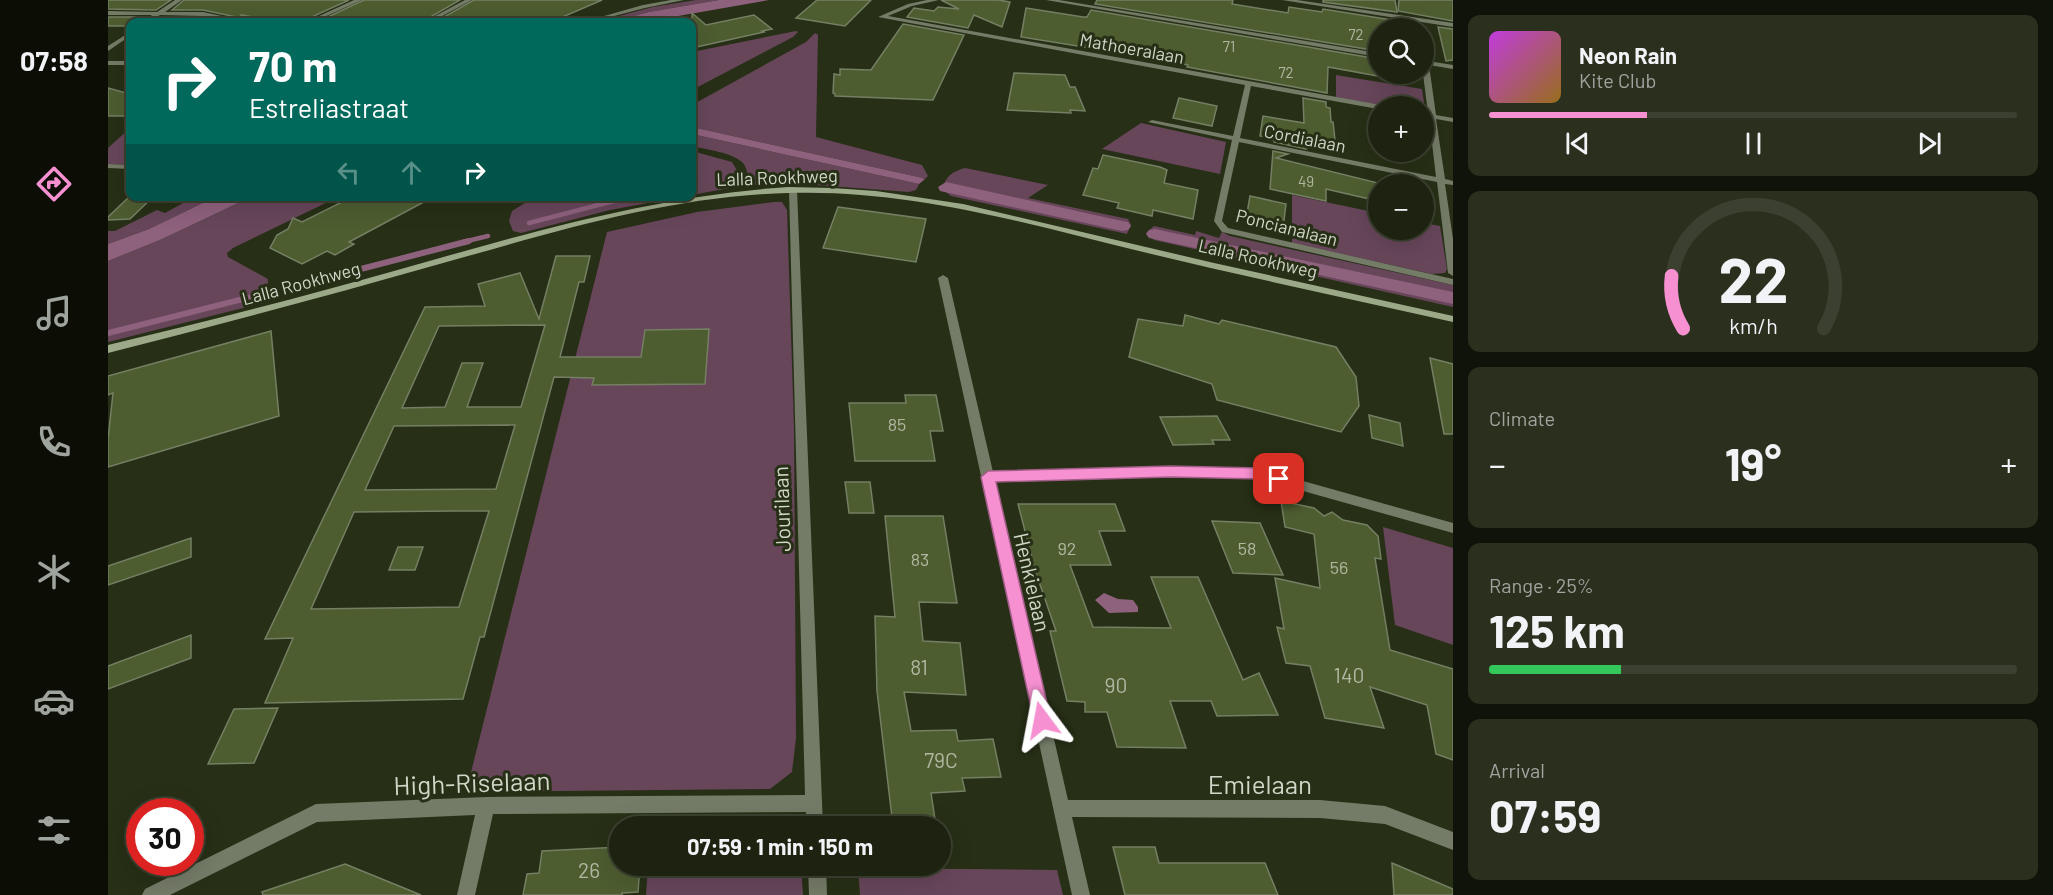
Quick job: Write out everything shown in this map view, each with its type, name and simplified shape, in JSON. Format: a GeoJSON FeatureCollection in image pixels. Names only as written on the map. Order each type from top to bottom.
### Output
{"type":"FeatureCollection","features":[{"type":"Feature","properties":{"kind":"street"},"geometry":{"type":"LineString","coordinates":[[152,18],[179,0]]}},
{"type":"Feature","properties":{"kind":"street"},"geometry":{"type":"LineString","coordinates":[[318,18],[359,0]]}},
{"type":"Feature","properties":{"kind":"street"},"geometry":{"type":"LineString","coordinates":[[435,18],[469,0]]}},
{"type":"Feature","properties":{"kind":"street"},"geometry":{"type":"LineString","coordinates":[[636,0],[645,6]]}},
{"type":"Feature","properties":{"kind":"street"},"geometry":{"type":"LineString","coordinates":[[601,18],[645,6],[681,0]]}},
{"type":"Feature","properties":{"kind":"street","name":"Mathoeralaan"},"geometry":{"type":"LineString","coordinates":[[936,0],[910,5],[881,17],[1368,105]]}},
{"type":"Feature","properties":{"kind":"street"},"geometry":{"type":"LineString","coordinates":[[1049,0],[1368,53]]}},
{"type":"Feature","properties":{"kind":"street"},"geometry":{"type":"LineString","coordinates":[[1286,0],[1404,18]]}},
{"type":"Feature","properties":{"kind":"street"},"geometry":{"type":"LineString","coordinates":[[108,13],[203,14],[225,18]]}},
{"type":"Feature","properties":{"kind":"street"},"geometry":{"type":"LineString","coordinates":[[1434,22],[1453,25]]}},
{"type":"Feature","properties":{"kind":"street"},"geometry":{"type":"LineString","coordinates":[[108,49],[126,37]]}},
{"type":"Feature","properties":{"kind":"street"},"geometry":{"type":"LineString","coordinates":[[1434,62],[1453,67]]}},
{"type":"Feature","properties":{"kind":"street"},"geometry":{"type":"LineString","coordinates":[[108,63],[126,63]]}},
{"type":"Feature","properties":{"kind":"street","name":"Poncianalaan"},"geometry":{"type":"LineString","coordinates":[[1248,85],[1218,220],[1225,230],[1238,235],[1453,282]]}},
{"type":"Feature","properties":{"kind":"street"},"geometry":{"type":"LineString","coordinates":[[1434,117],[1453,120]]}},
{"type":"Feature","properties":{"kind":"street","name":"Cordialaan"},"geometry":{"type":"LineString","coordinates":[[1152,122],[1453,183]]}},
{"type":"Feature","properties":{"kind":"street"},"geometry":{"type":"LineString","coordinates":[[1434,146],[1442,181],[1453,273]]}},
{"type":"Feature","properties":{"kind":"street"},"geometry":{"type":"LineString","coordinates":[[108,166],[126,167]]}},
{"type":"Feature","properties":{"kind":"street","name":"Lalla Rookhweg"},"geometry":{"type":"LineString","coordinates":[[696,198],[792,190],[860,192],[957,206],[1453,319]]}},
{"type":"Feature","properties":{"kind":"street","name":"Jourilaan"},"geometry":{"type":"LineString","coordinates":[[792,190],[814,816]]}},
{"type":"Feature","properties":{"kind":"street","name":"Lalla Rookhweg"},"geometry":{"type":"LineString","coordinates":[[108,349],[303,300],[517,240],[682,201]]}},
{"type":"Feature","properties":{"kind":"street","name":"Henkielaan"},"geometry":{"type":"LineString","coordinates":[[943,278],[1081,895]]}},
{"type":"Feature","properties":{"kind":"street"},"geometry":{"type":"LineString","coordinates":[[988,477],[1170,471],[1260,474],[1453,528]]}},
{"type":"Feature","properties":{"kind":"street","name":"High-Riselaan"},"geometry":{"type":"LineString","coordinates":[[151,895],[316,813],[486,806],[813,803]]}},
{"type":"Feature","properties":{"kind":"street"},"geometry":{"type":"LineString","coordinates":[[466,895],[486,806]]}},
{"type":"Feature","properties":{"kind":"street","name":"Emielaan"},"geometry":{"type":"LineString","coordinates":[[1061,808],[1320,809],[1385,815],[1453,841]]}},
{"type":"Feature","properties":{"kind":"street"},"geometry":{"type":"LineString","coordinates":[[817,876],[818,895]]}},
{"type":"Feature","properties":{"kind":"shaded area"},"geometry":{"type":"Polygon","coordinates":[[[696,0],[719,0],[626,18],[611,18],[653,7],[696,0]]]}},
{"type":"Feature","properties":{"kind":"shaded area"},"geometry":{"type":"Polygon","coordinates":[[[719,0],[769,0],[667,18],[626,18],[719,0]]]}},
{"type":"Feature","properties":{"kind":"shaded area"},"geometry":{"type":"Polygon","coordinates":[[[798,32],[793,37],[696,88],[696,51],[798,32]]]}},
{"type":"Feature","properties":{"kind":"shaded area"},"geometry":{"type":"Polygon","coordinates":[[[815,33],[818,35],[816,137],[922,165],[928,176],[924,180],[696,128],[696,103],[806,42],[815,33]]]}},
{"type":"Feature","properties":{"kind":"shaded area"},"geometry":{"type":"Polygon","coordinates":[[[1336,75],[1368,80],[1368,84],[1391,84],[1422,89],[1423,96],[1368,96],[1368,103],[1336,98],[1336,75]]]}},
{"type":"Feature","properties":{"kind":"shaded area"},"geometry":{"type":"Polygon","coordinates":[[[1141,123],[1226,142],[1220,174],[1102,149],[1141,123]]]}},
{"type":"Feature","properties":{"kind":"shaded area"},"geometry":{"type":"Polygon","coordinates":[[[696,128],[923,178],[924,180],[919,184],[696,135],[696,128]]]}},
{"type":"Feature","properties":{"kind":"shaded area"},"geometry":{"type":"Polygon","coordinates":[[[126,132],[126,165],[108,164],[108,148],[126,132]]]}},
{"type":"Feature","properties":{"kind":"shaded area"},"geometry":{"type":"Polygon","coordinates":[[[696,135],[919,184],[916,190],[909,192],[803,184],[753,185],[743,163],[726,154],[696,147],[696,135]]]}},
{"type":"Feature","properties":{"kind":"shaded area"},"geometry":{"type":"Polygon","coordinates":[[[696,152],[732,162],[738,172],[740,186],[696,194],[696,152]]]}},
{"type":"Feature","properties":{"kind":"shaded area"},"geometry":{"type":"Polygon","coordinates":[[[965,168],[1048,185],[1028,198],[1128,219],[1131,225],[1127,234],[951,196],[943,190],[947,178],[965,168]]]}},
{"type":"Feature","properties":{"kind":"shaded area"},"geometry":{"type":"Polygon","coordinates":[[[1292,195],[1368,211],[1368,240],[1434,240],[1434,225],[1440,226],[1447,269],[1445,273],[1432,274],[1292,243],[1292,195]]]}},
{"type":"Feature","properties":{"kind":"shaded area"},"geometry":{"type":"Polygon","coordinates":[[[183,201],[207,201],[149,229],[108,244],[108,231],[115,231],[157,210],[165,213],[185,202],[183,201]]]}},
{"type":"Feature","properties":{"kind":"shaded area"},"geometry":{"type":"Polygon","coordinates":[[[207,201],[243,201],[160,240],[108,261],[108,244],[149,229],[207,201]]]}},
{"type":"Feature","properties":{"kind":"shaded area"},"geometry":{"type":"Polygon","coordinates":[[[243,201],[330,201],[227,253],[228,257],[268,279],[267,302],[108,342],[108,261],[160,240],[243,201]]]}},
{"type":"Feature","properties":{"kind":"shaded area"},"geometry":{"type":"Polygon","coordinates":[[[528,201],[658,201],[610,210],[521,233],[513,231],[509,221],[512,211],[528,201]]]}},
{"type":"Feature","properties":{"kind":"shaded area"},"geometry":{"type":"Polygon","coordinates":[[[782,202],[787,210],[794,427],[796,738],[792,772],[770,789],[466,792],[607,232],[697,212],[782,202]]]}},
{"type":"Feature","properties":{"kind":"shaded area"},"geometry":{"type":"Polygon","coordinates":[[[1154,226],[1195,235],[1196,231],[1219,238],[1222,232],[1230,236],[1453,285],[1453,307],[1154,240],[1146,233],[1154,226]]]}},
{"type":"Feature","properties":{"kind":"shaded area"},"geometry":{"type":"Polygon","coordinates":[[[1383,527],[1453,548],[1453,645],[1395,625],[1383,527]]]}},
{"type":"Feature","properties":{"kind":"shaded area"},"geometry":{"type":"Polygon","coordinates":[[[1104,593],[1118,599],[1133,600],[1138,607],[1138,612],[1109,613],[1095,600],[1104,593]]]}},
{"type":"Feature","properties":{"kind":"shaded area"},"geometry":{"type":"Polygon","coordinates":[[[653,814],[733,816],[653,816],[653,814]]]}},
{"type":"Feature","properties":{"kind":"shaded area"},"geometry":{"type":"Polygon","coordinates":[[[951,869],[1057,870],[1063,895],[860,895],[859,876],[951,876],[951,869]]]}},
{"type":"Feature","properties":{"kind":"shaded area"},"geometry":{"type":"Polygon","coordinates":[[[647,876],[802,876],[803,895],[646,895],[647,876]]]}},
{"type":"Feature","properties":{"kind":"building"},"geometry":{"type":"Polygon","coordinates":[[[108,0],[171,0],[156,10],[108,9],[108,0]]]}},
{"type":"Feature","properties":{"kind":"building"},"geometry":{"type":"Polygon","coordinates":[[[184,0],[349,0],[309,18],[259,18],[241,15],[241,18],[203,10],[172,10],[184,0]]]}},
{"type":"Feature","properties":{"kind":"building"},"geometry":{"type":"Polygon","coordinates":[[[364,0],[460,0],[429,18],[326,18],[364,0]]]}},
{"type":"Feature","properties":{"kind":"building"},"geometry":{"type":"Polygon","coordinates":[[[474,0],[602,0],[560,18],[442,18],[474,0]]]}},
{"type":"Feature","properties":{"kind":"building"},"geometry":{"type":"Polygon","coordinates":[[[817,0],[871,0],[845,26],[796,18],[817,0]]]}},
{"type":"Feature","properties":{"kind":"building"},"geometry":{"type":"Polygon","coordinates":[[[941,0],[1010,2],[1002,27],[974,15],[968,28],[907,17],[914,8],[934,11],[938,7],[959,9],[941,0]]]}},
{"type":"Feature","properties":{"kind":"building"},"geometry":{"type":"Polygon","coordinates":[[[1097,0],[1233,0],[1232,4],[1288,13],[1289,7],[1322,12],[1323,9],[1379,18],[1368,18],[1368,49],[1095,4],[1097,0]]]}},
{"type":"Feature","properties":{"kind":"building"},"geometry":{"type":"Polygon","coordinates":[[[1323,0],[1395,0],[1397,12],[1323,2],[1323,0]]]}},
{"type":"Feature","properties":{"kind":"building"},"geometry":{"type":"Polygon","coordinates":[[[1399,0],[1453,0],[1453,21],[1398,11],[1399,0]]]}},
{"type":"Feature","properties":{"kind":"building"},"geometry":{"type":"Polygon","coordinates":[[[1026,8],[1083,17],[1087,17],[1091,10],[1368,57],[1368,74],[1328,67],[1327,93],[1187,67],[1188,65],[1159,59],[1021,37],[1026,8]]]}},
{"type":"Feature","properties":{"kind":"building"},"geometry":{"type":"Polygon","coordinates":[[[692,13],[706,25],[754,15],[772,29],[696,47],[696,18],[692,18],[692,13]]]}},
{"type":"Feature","properties":{"kind":"building"},"geometry":{"type":"Polygon","coordinates":[[[108,17],[145,17],[126,18],[126,26],[108,26],[108,17]]]}},
{"type":"Feature","properties":{"kind":"building"},"geometry":{"type":"Polygon","coordinates":[[[903,24],[964,35],[933,100],[835,96],[833,93],[834,74],[840,75],[840,69],[871,70],[903,24]]]}},
{"type":"Feature","properties":{"kind":"building"},"geometry":{"type":"Polygon","coordinates":[[[1438,27],[1453,29],[1453,60],[1446,61],[1438,27]]]}},
{"type":"Feature","properties":{"kind":"building"},"geometry":{"type":"Polygon","coordinates":[[[1014,73],[1065,75],[1070,87],[1075,87],[1085,111],[1070,110],[1071,113],[1007,110],[1014,73]]]}},
{"type":"Feature","properties":{"kind":"building"},"geometry":{"type":"Polygon","coordinates":[[[108,88],[126,93],[126,116],[108,116],[108,88]]]}},
{"type":"Feature","properties":{"kind":"building"},"geometry":{"type":"Polygon","coordinates":[[[1179,98],[1217,106],[1212,126],[1173,118],[1179,98]]]}},
{"type":"Feature","properties":{"kind":"building"},"geometry":{"type":"Polygon","coordinates":[[[1303,98],[1326,102],[1326,107],[1330,108],[1335,140],[1306,149],[1274,142],[1274,139],[1260,136],[1263,116],[1304,123],[1303,98]]]}},
{"type":"Feature","properties":{"kind":"building"},"geometry":{"type":"Polygon","coordinates":[[[1273,151],[1288,154],[1276,158],[1368,181],[1368,199],[1326,189],[1326,201],[1270,189],[1273,151]]]}},
{"type":"Feature","properties":{"kind":"building"},"geometry":{"type":"Polygon","coordinates":[[[1103,155],[1160,167],[1167,170],[1164,183],[1198,190],[1193,219],[1153,210],[1152,216],[1117,208],[1119,203],[1083,195],[1093,168],[1098,169],[1103,155]]]}},
{"type":"Feature","properties":{"kind":"building"},"geometry":{"type":"Polygon","coordinates":[[[1250,196],[1286,204],[1283,228],[1246,219],[1250,196]]]}},
{"type":"Feature","properties":{"kind":"building"},"geometry":{"type":"Polygon","coordinates":[[[126,200],[149,201],[130,219],[108,220],[108,217],[126,200]]]}},
{"type":"Feature","properties":{"kind":"building"},"geometry":{"type":"Polygon","coordinates":[[[344,201],[426,201],[349,242],[354,244],[335,255],[327,251],[302,264],[270,248],[277,235],[288,229],[293,218],[302,222],[344,201]]]}},
{"type":"Feature","properties":{"kind":"building"},"geometry":{"type":"Polygon","coordinates":[[[838,207],[926,219],[916,262],[823,248],[838,207]]]}},
{"type":"Feature","properties":{"kind":"building"},"geometry":{"type":"Polygon","coordinates":[[[556,256],[590,256],[584,282],[579,282],[560,357],[641,357],[645,330],[709,329],[705,384],[592,385],[594,378],[554,377],[484,637],[480,637],[463,699],[265,703],[293,638],[265,639],[425,307],[485,306],[478,284],[520,273],[539,319],[556,256]],[[545,325],[439,326],[402,408],[445,407],[462,363],[483,363],[467,407],[521,407],[545,325]],[[515,425],[394,426],[365,490],[496,489],[515,425]],[[489,511],[354,512],[311,609],[459,607],[489,511]]]}},
{"type":"Feature","properties":{"kind":"building"},"geometry":{"type":"Polygon","coordinates":[[[1185,315],[1219,324],[1222,320],[1336,347],[1356,377],[1359,406],[1341,432],[1217,400],[1212,384],[1129,357],[1138,319],[1183,326],[1185,315]]]}},
{"type":"Feature","properties":{"kind":"building"},"geometry":{"type":"Polygon","coordinates":[[[271,331],[279,416],[108,467],[108,439],[113,393],[108,395],[108,376],[271,331]]]}},
{"type":"Feature","properties":{"kind":"building"},"geometry":{"type":"Polygon","coordinates":[[[1430,358],[1453,364],[1453,434],[1444,434],[1430,358]]]}},
{"type":"Feature","properties":{"kind":"building"},"geometry":{"type":"Polygon","coordinates":[[[905,395],[936,395],[943,431],[930,431],[935,461],[855,461],[849,403],[906,403],[905,395]]]}},
{"type":"Feature","properties":{"kind":"building"},"geometry":{"type":"Polygon","coordinates":[[[1369,415],[1400,423],[1403,446],[1372,438],[1369,415]]]}},
{"type":"Feature","properties":{"kind":"building"},"geometry":{"type":"Polygon","coordinates":[[[1217,416],[1230,440],[1212,440],[1214,444],[1173,445],[1160,417],[1217,416]]]}},
{"type":"Feature","properties":{"kind":"building"},"geometry":{"type":"Polygon","coordinates":[[[845,482],[870,482],[874,513],[849,513],[845,482]]]}},
{"type":"Feature","properties":{"kind":"building"},"geometry":{"type":"Polygon","coordinates":[[[1281,501],[1314,508],[1324,516],[1332,512],[1343,520],[1367,525],[1378,536],[1381,559],[1375,558],[1390,650],[1453,669],[1453,760],[1436,754],[1427,705],[1370,687],[1384,728],[1325,718],[1310,666],[1286,663],[1277,627],[1284,629],[1275,578],[1320,588],[1314,534],[1285,527],[1281,501]]]}},
{"type":"Feature","properties":{"kind":"building"},"geometry":{"type":"Polygon","coordinates":[[[1018,504],[1115,504],[1125,531],[1099,531],[1111,565],[1070,565],[1093,627],[1171,628],[1151,577],[1198,577],[1243,680],[1259,673],[1278,715],[1217,716],[1211,701],[1170,701],[1186,748],[1117,747],[1107,712],[1085,712],[1085,702],[1067,701],[1050,631],[1056,631],[1035,570],[1018,504]]]}},
{"type":"Feature","properties":{"kind":"building"},"geometry":{"type":"Polygon","coordinates":[[[885,516],[943,516],[957,603],[919,602],[923,641],[960,643],[966,695],[904,692],[911,731],[956,730],[958,741],[993,739],[1001,777],[962,778],[965,791],[931,793],[934,816],[892,816],[877,691],[875,616],[895,617],[885,516]]]}},
{"type":"Feature","properties":{"kind":"building"},"geometry":{"type":"Polygon","coordinates":[[[1212,521],[1260,523],[1283,575],[1233,573],[1212,521]]]}},
{"type":"Feature","properties":{"kind":"building"},"geometry":{"type":"Polygon","coordinates":[[[191,538],[191,557],[108,585],[108,566],[191,538]]]}},
{"type":"Feature","properties":{"kind":"building"},"geometry":{"type":"Polygon","coordinates":[[[398,547],[423,547],[415,570],[389,570],[398,547]]]}},
{"type":"Feature","properties":{"kind":"building"},"geometry":{"type":"Polygon","coordinates":[[[191,635],[191,658],[108,689],[108,666],[191,635]]]}},
{"type":"Feature","properties":{"kind":"building"},"geometry":{"type":"Polygon","coordinates":[[[278,708],[254,763],[208,764],[234,709],[278,708]]]}},
{"type":"Feature","properties":{"kind":"building"},"geometry":{"type":"Polygon","coordinates":[[[1113,847],[1155,847],[1159,863],[1265,863],[1278,895],[1125,895],[1113,847]]]}},
{"type":"Feature","properties":{"kind":"building"},"geometry":{"type":"Polygon","coordinates":[[[609,848],[609,876],[639,876],[638,892],[622,893],[622,895],[523,895],[527,874],[539,873],[542,851],[609,848]]]}},
{"type":"Feature","properties":{"kind":"building"},"geometry":{"type":"Polygon","coordinates":[[[1392,863],[1453,889],[1453,895],[1394,895],[1392,863]]]}},
{"type":"Feature","properties":{"kind":"building"},"geometry":{"type":"Polygon","coordinates":[[[345,864],[421,895],[263,895],[262,892],[345,864]]]}},
{"type":"Feature","properties":{"kind":"waterway"},"geometry":{"type":"LineString","coordinates":[[946,187],[1122,226]]}},
{"type":"Feature","properties":{"kind":"waterway"},"geometry":{"type":"LineString","coordinates":[[529,223],[614,201]]}},
{"type":"Feature","properties":{"kind":"waterway"},"geometry":{"type":"LineString","coordinates":[[1155,234],[1453,298]]}},
{"type":"Feature","properties":{"kind":"waterway"},"geometry":{"type":"LineString","coordinates":[[463,242],[488,236]]}},
{"type":"Feature","properties":{"kind":"waterway"},"geometry":{"type":"LineString","coordinates":[[299,285],[469,241]]}},
{"type":"Feature","properties":{"kind":"waterway"},"geometry":{"type":"LineString","coordinates":[[108,333],[267,293]]}},
{"type":"Feature","properties":{"kind":"route"},"geometry":{"type":"LineString","coordinates":[[1042,720],[988,477],[1170,471],[1260,474],[1279,479]]}}]}
